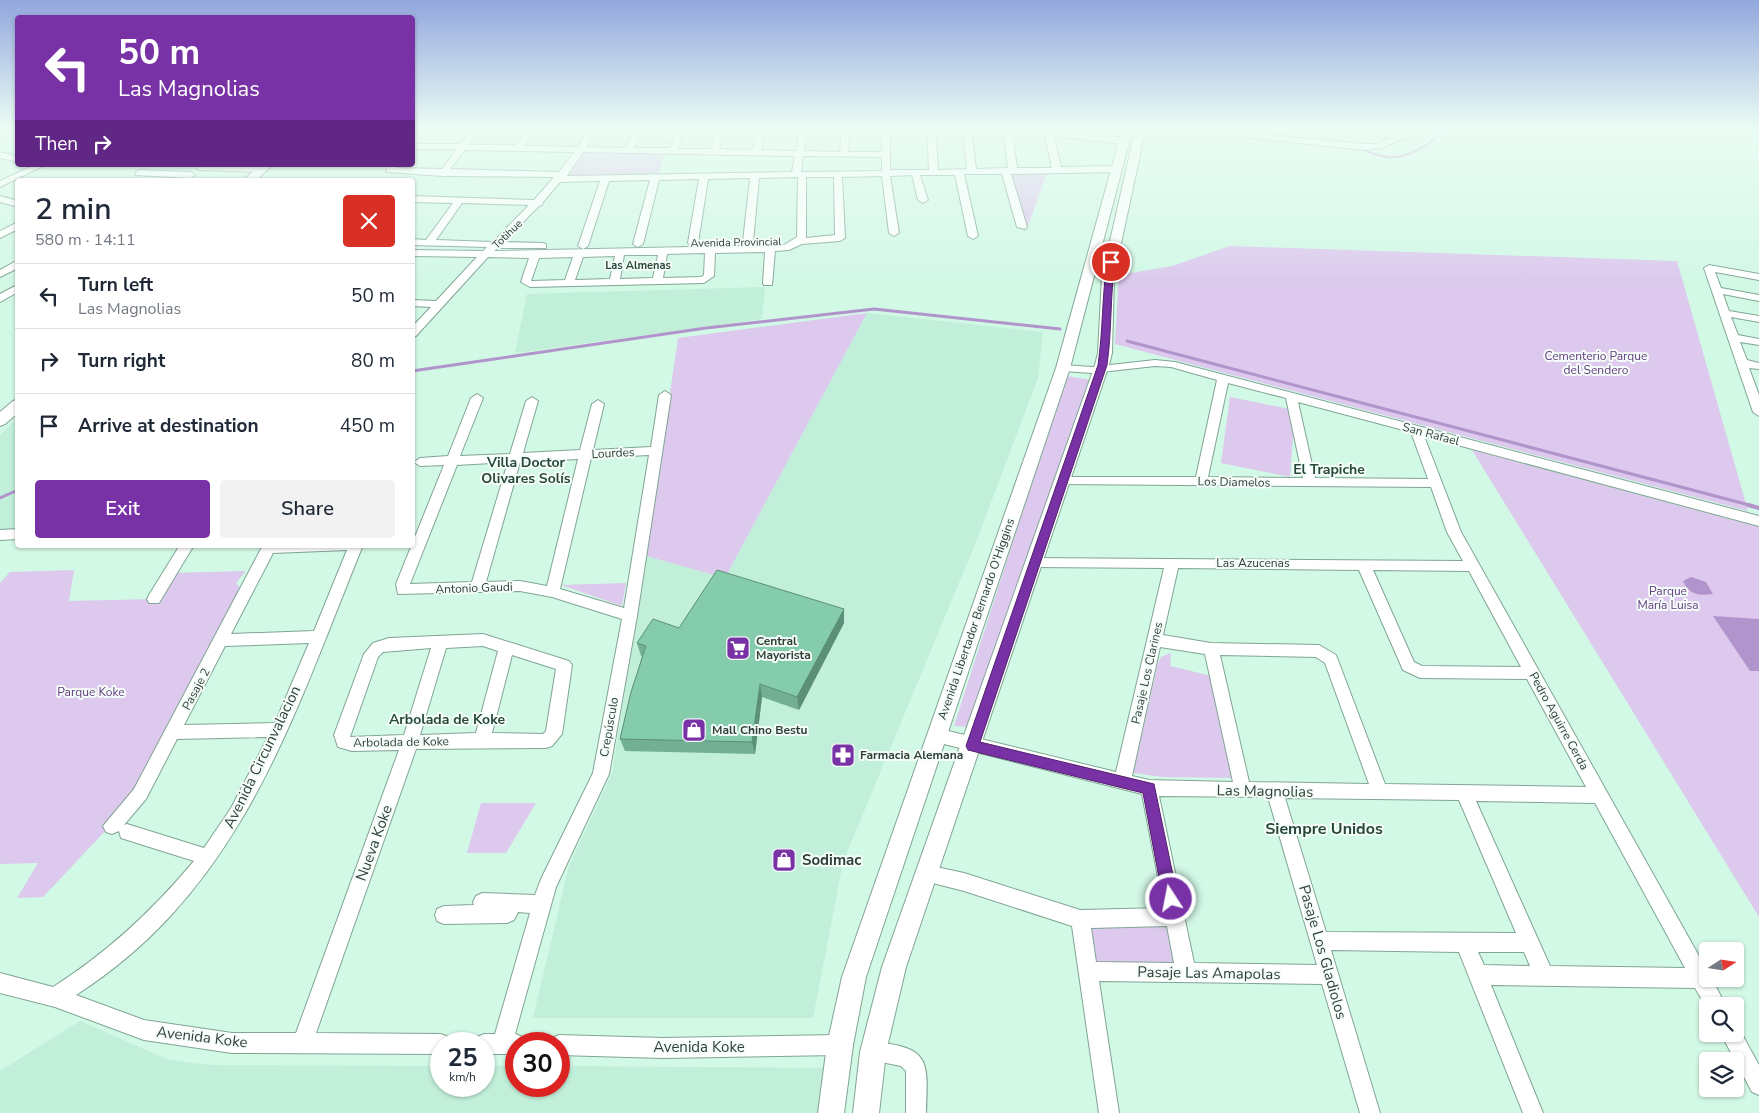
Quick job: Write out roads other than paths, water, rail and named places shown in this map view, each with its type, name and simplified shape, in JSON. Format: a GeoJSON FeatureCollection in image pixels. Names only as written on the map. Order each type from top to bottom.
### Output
{"type":"FeatureCollection","features":[{"type":"Feature","properties":{"kind":"main road","name":"Avenida Libertador Bernardo O'Higgins"},"geometry":{"type":"LineString","coordinates":[[831,1113],[840,1045],[854,977],[1063,368],[1114,179]]}},
{"type":"Feature","properties":{"kind":"main road"},"geometry":{"type":"LineString","coordinates":[[866,1113],[873,1052],[889,983],[1063,481],[1105,353],[1108,276],[1129,179]]}},
{"type":"Feature","properties":{"kind":"main road"},"geometry":{"type":"LineString","coordinates":[[0,421],[15,407]]}},
{"type":"Feature","properties":{"kind":"street","name":"Totihue"},"geometry":{"type":"LineString","coordinates":[[415,331],[438,304],[539,203],[560,179]]}},
{"type":"Feature","properties":{"kind":"street"},"geometry":{"type":"LineString","coordinates":[[569,283],[605,179]]}},
{"type":"Feature","properties":{"kind":"street"},"geometry":{"type":"LineString","coordinates":[[638,244],[655,179]]}},
{"type":"Feature","properties":{"kind":"street"},"geometry":{"type":"LineString","coordinates":[[693,243],[704,179]]}},
{"type":"Feature","properties":{"kind":"street"},"geometry":{"type":"LineString","coordinates":[[748,242],[755,179]]}},
{"type":"Feature","properties":{"kind":"street"},"geometry":{"type":"LineString","coordinates":[[799,179],[794,244],[840,238],[838,179]]}},
{"type":"Feature","properties":{"kind":"street"},"geometry":{"type":"LineString","coordinates":[[887,179],[894,233]]}},
{"type":"Feature","properties":{"kind":"street"},"geometry":{"type":"LineString","coordinates":[[917,179],[923,200]]}},
{"type":"Feature","properties":{"kind":"street"},"geometry":{"type":"LineString","coordinates":[[961,179],[973,236]]}},
{"type":"Feature","properties":{"kind":"street"},"geometry":{"type":"LineString","coordinates":[[1012,179],[1022,227]]}},
{"type":"Feature","properties":{"kind":"street"},"geometry":{"type":"LineString","coordinates":[[415,199],[539,203]]}},
{"type":"Feature","properties":{"kind":"street"},"geometry":{"type":"LineString","coordinates":[[1,200],[15,203]]}},
{"type":"Feature","properties":{"kind":"street"},"geometry":{"type":"LineString","coordinates":[[429,242],[460,200]]}},
{"type":"Feature","properties":{"kind":"street"},"geometry":{"type":"LineString","coordinates":[[0,235],[15,227]]}},
{"type":"Feature","properties":{"kind":"street","name":"Avenida Provincial"},"geometry":{"type":"LineString","coordinates":[[415,255],[535,255],[638,244],[786,241],[794,244]]}},
{"type":"Feature","properties":{"kind":"street","name":"Avenida Provincial"},"geometry":{"type":"LineString","coordinates":[[415,242],[498,244],[620,253],[770,249],[794,244]]}},
{"type":"Feature","properties":{"kind":"street"},"geometry":{"type":"LineString","coordinates":[[768,283],[770,249]]}},
{"type":"Feature","properties":{"kind":"street"},"geometry":{"type":"LineString","coordinates":[[535,255],[526,282],[530,284],[704,280],[709,276],[710,251]]}},
{"type":"Feature","properties":{"kind":"street"},"geometry":{"type":"LineString","coordinates":[[657,281],[663,252]]}},
{"type":"Feature","properties":{"kind":"street"},"geometry":{"type":"LineString","coordinates":[[614,282],[620,253]]}},
{"type":"Feature","properties":{"kind":"street"},"geometry":{"type":"LineString","coordinates":[[0,274],[15,265]]}},
{"type":"Feature","properties":{"kind":"street"},"geometry":{"type":"LineString","coordinates":[[1709,268],[1759,277]]}},
{"type":"Feature","properties":{"kind":"street"},"geometry":{"type":"LineString","coordinates":[[1709,268],[1742,363],[1755,390],[1759,412]]}},
{"type":"Feature","properties":{"kind":"street"},"geometry":{"type":"LineString","coordinates":[[0,283],[15,287]]}},
{"type":"Feature","properties":{"kind":"street"},"geometry":{"type":"LineString","coordinates":[[0,299],[15,289]]}},
{"type":"Feature","properties":{"kind":"street"},"geometry":{"type":"LineString","coordinates":[[1717,290],[1759,298]]}},
{"type":"Feature","properties":{"kind":"street"},"geometry":{"type":"LineString","coordinates":[[415,303],[438,304]]}},
{"type":"Feature","properties":{"kind":"street"},"geometry":{"type":"LineString","coordinates":[[1725,313],[1759,319]]}},
{"type":"Feature","properties":{"kind":"street"},"geometry":{"type":"LineString","coordinates":[[1733,337],[1759,342]]}},
{"type":"Feature","properties":{"kind":"street","name":"San Rafael"},"geometry":{"type":"LineString","coordinates":[[1100,369],[1164,363],[1759,521]]}},
{"type":"Feature","properties":{"kind":"street"},"geometry":{"type":"LineString","coordinates":[[1742,363],[1759,366]]}},
{"type":"Feature","properties":{"kind":"street"},"geometry":{"type":"LineString","coordinates":[[1063,368],[1100,369]]}},
{"type":"Feature","properties":{"kind":"street"},"geometry":{"type":"LineString","coordinates":[[1201,482],[1223,378]]}},
{"type":"Feature","properties":{"kind":"street","name":"Crepúsculo"},"geometry":{"type":"LineString","coordinates":[[501,1044],[551,876],[600,774],[630,616],[665,395]]}},
{"type":"Feature","properties":{"kind":"street"},"geometry":{"type":"LineString","coordinates":[[1291,396],[1310,483]]}},
{"type":"Feature","properties":{"kind":"street"},"geometry":{"type":"LineString","coordinates":[[452,460],[477,398]]}},
{"type":"Feature","properties":{"kind":"street"},"geometry":{"type":"LineString","coordinates":[[477,588],[532,401]]}},
{"type":"Feature","properties":{"kind":"street"},"geometry":{"type":"LineString","coordinates":[[552,592],[598,404]]}},
{"type":"Feature","properties":{"kind":"street","name":"Pedro Aguirre Cerda"},"geometry":{"type":"LineString","coordinates":[[1416,430],[1448,520],[1699,976]]}},
{"type":"Feature","properties":{"kind":"street","name":"Lourdes"},"geometry":{"type":"LineString","coordinates":[[420,462],[656,451]]}},
{"type":"Feature","properties":{"kind":"street","name":"Antonio Gaudi"},"geometry":{"type":"LineString","coordinates":[[452,460],[403,584],[403,590],[520,586],[552,592],[630,616]]}},
{"type":"Feature","properties":{"kind":"street","name":"Los Diamelos"},"geometry":{"type":"LineString","coordinates":[[1063,481],[1434,483]]}},
{"type":"Feature","properties":{"kind":"street"},"geometry":{"type":"LineString","coordinates":[[0,535],[15,534]]}},
{"type":"Feature","properties":{"kind":"street"},"geometry":{"type":"LineString","coordinates":[[154,599],[186,548]]}},
{"type":"Feature","properties":{"kind":"street","name":"Pasaje 2"},"geometry":{"type":"LineString","coordinates":[[207,857],[120,829],[174,732],[269,548]]}},
{"type":"Feature","properties":{"kind":"street","name":"Avenida Circunvalacion"},"geometry":{"type":"LineString","coordinates":[[55,997],[86,980],[136,935],[176,895],[207,857],[237,814],[278,730],[355,548]]}},
{"type":"Feature","properties":{"kind":"street","name":"Las Azucenas"},"geometry":{"type":"LineString","coordinates":[[1034,562],[1472,566]]}},
{"type":"Feature","properties":{"kind":"street","name":"Pasaje Los Clarines"},"geometry":{"type":"LineString","coordinates":[[1122,783],[1172,563]]}},
{"type":"Feature","properties":{"kind":"street"},"geometry":{"type":"LineString","coordinates":[[1363,564],[1408,666],[1413,670],[1420,672],[1532,673]]}},
{"type":"Feature","properties":{"kind":"street"},"geometry":{"type":"LineString","coordinates":[[222,640],[318,637]]}},
{"type":"Feature","properties":{"kind":"street","name":"Arbolada de Koke"},"geometry":{"type":"LineString","coordinates":[[483,640],[564,666],[554,734],[546,741],[482,740],[352,744],[344,742],[342,735],[372,654],[378,648],[389,644],[441,641],[483,640]]}},
{"type":"Feature","properties":{"kind":"street"},"geometry":{"type":"LineString","coordinates":[[1154,640],[1211,649],[1319,651],[1326,654],[1331,659],[1380,792]]}},
{"type":"Feature","properties":{"kind":"street","name":"Nueva Koke"},"geometry":{"type":"LineString","coordinates":[[302,1044],[410,742],[441,641]]}},
{"type":"Feature","properties":{"kind":"street"},"geometry":{"type":"LineString","coordinates":[[482,740],[507,647]]}},
{"type":"Feature","properties":{"kind":"street"},"geometry":{"type":"LineString","coordinates":[[1211,649],[1243,791]]}},
{"type":"Feature","properties":{"kind":"street"},"geometry":{"type":"LineString","coordinates":[[174,732],[278,730]]}},
{"type":"Feature","properties":{"kind":"street","name":"Las Magnolias"},"geometry":{"type":"LineString","coordinates":[[936,735],[972,746],[1149,788],[1243,791],[1600,795]]}},
{"type":"Feature","properties":{"kind":"street"},"geometry":{"type":"LineString","coordinates":[[1149,788],[1186,972]]}},
{"type":"Feature","properties":{"kind":"street","name":"Pasaje Los Gladiolos"},"geometry":{"type":"LineString","coordinates":[[1275,791],[1370,1113]]}},
{"type":"Feature","properties":{"kind":"street"},"geometry":{"type":"LineString","coordinates":[[1464,793],[1544,976]]}},
{"type":"Feature","properties":{"kind":"street"},"geometry":{"type":"LineString","coordinates":[[926,874],[964,882],[1080,919],[1175,917]]}},
{"type":"Feature","properties":{"kind":"street"},"geometry":{"type":"LineString","coordinates":[[482,902],[542,904]]}},
{"type":"Feature","properties":{"kind":"street"},"geometry":{"type":"LineString","coordinates":[[444,915],[507,914],[513,903]]}},
{"type":"Feature","properties":{"kind":"street"},"geometry":{"type":"LineString","coordinates":[[1080,919],[1109,1113]]}},
{"type":"Feature","properties":{"kind":"street"},"geometry":{"type":"LineString","coordinates":[[1320,941],[1529,943]]}},
{"type":"Feature","properties":{"kind":"street"},"geometry":{"type":"LineString","coordinates":[[1465,943],[1533,1113]]}},
{"type":"Feature","properties":{"kind":"street","name":"Pasaje Las Amapolas"},"geometry":{"type":"LineString","coordinates":[[1088,971],[1330,975]]}},
{"type":"Feature","properties":{"kind":"street"},"geometry":{"type":"LineString","coordinates":[[1478,976],[1699,978]]}},
{"type":"Feature","properties":{"kind":"street","name":"Avenida Koke"},"geometry":{"type":"LineString","coordinates":[[0,983],[55,997],[144,1030],[232,1044],[430,1044]]}},
{"type":"Feature","properties":{"kind":"street"},"geometry":{"type":"LineString","coordinates":[[1735,1042],[1759,1085]]}},
{"type":"Feature","properties":{"kind":"street","name":"Avenida Koke"},"geometry":{"type":"LineString","coordinates":[[570,1045],[663,1048],[840,1045]]}},
{"type":"Feature","properties":{"kind":"street"},"geometry":{"type":"LineString","coordinates":[[873,1052],[899,1053],[907,1056],[914,1062],[917,1073],[916,1113]]}},
{"type":"Feature","properties":{"kind":"waterway"},"geometry":{"type":"LineString","coordinates":[[415,371],[706,328],[874,309],[1060,329]]}},
{"type":"Feature","properties":{"kind":"waterway"},"geometry":{"type":"LineString","coordinates":[[1127,341],[1753,506]]}},
{"type":"Feature","properties":{"kind":"waterway"},"geometry":{"type":"LineString","coordinates":[[0,498],[15,491]]}},
{"type":"Feature","properties":{"kind":"waterway"},"geometry":{"type":"LineString","coordinates":[[1748,505],[1759,508]]}},
{"type":"Feature","properties":{"kind":"place","name":"Central Mayorista"},"geometry":{"type":"Point","coordinates":[738,648]}},
{"type":"Feature","properties":{"kind":"place","name":"Mall Chino Bestu"},"geometry":{"type":"Point","coordinates":[694,730]}},
{"type":"Feature","properties":{"kind":"place","name":"Farmacia Alemana"},"geometry":{"type":"Point","coordinates":[843,755]}},
{"type":"Feature","properties":{"kind":"place","name":"Sodimac"},"geometry":{"type":"Point","coordinates":[784,860]}},
{"type":"Feature","properties":{"kind":"district","name":"Las Almenas"},"geometry":{"type":"Point","coordinates":[638,265]}},
{"type":"Feature","properties":{"kind":"district","name":"El Trapiche"},"geometry":{"type":"Point","coordinates":[1329,469]}},
{"type":"Feature","properties":{"kind":"district","name":"Villa Doctor Olivares Solís"},"geometry":{"type":"Point","coordinates":[526,470]}},
{"type":"Feature","properties":{"kind":"district","name":"Arbolada de Koke"},"geometry":{"type":"Point","coordinates":[447,719]}},
{"type":"Feature","properties":{"kind":"district","name":"Siempre Unidos"},"geometry":{"type":"Point","coordinates":[1324,828]}},
{"type":"Feature","properties":{"kind":"park label","name":"Cementerio Parque del Sendero"},"geometry":{"type":"Point","coordinates":[1596,363]}},
{"type":"Feature","properties":{"kind":"park label","name":"Parque María Luisa"},"geometry":{"type":"Point","coordinates":[1668,598]}},
{"type":"Feature","properties":{"kind":"park label","name":"Parque Koke"},"geometry":{"type":"Point","coordinates":[91,692]}}]}
